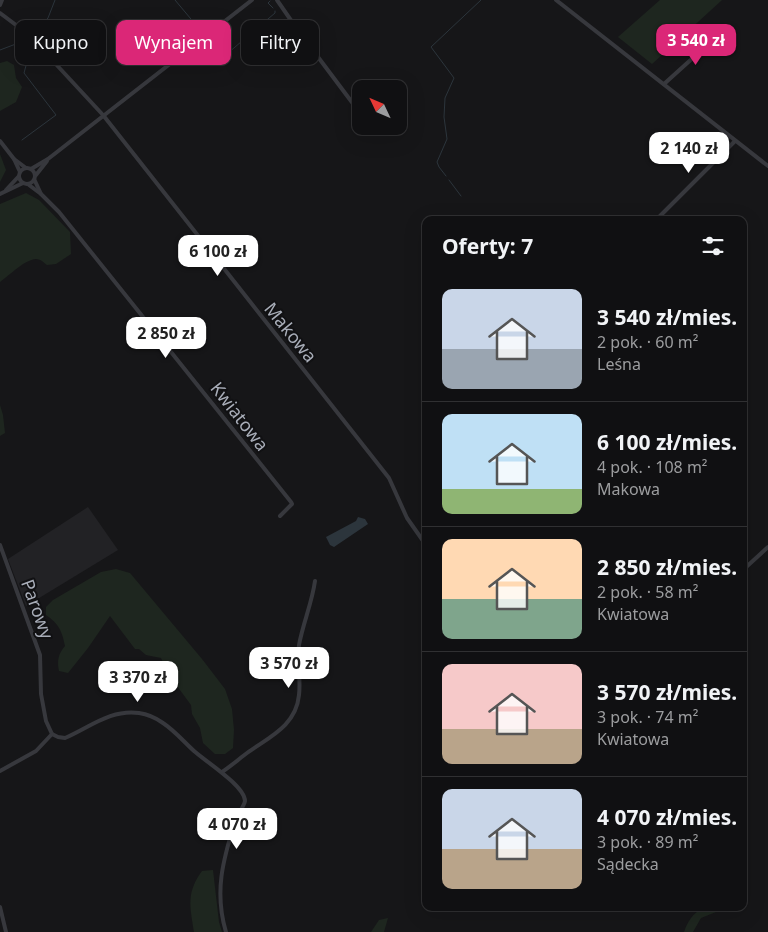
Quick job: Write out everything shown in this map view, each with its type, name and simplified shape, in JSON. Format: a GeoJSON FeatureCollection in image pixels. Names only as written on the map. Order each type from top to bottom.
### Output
{"type":"FeatureCollection","features":[{"type":"Feature","properties":{"kind":"street"},"geometry":{"type":"LineString","coordinates":[[0,5],[2,0]]}},
{"type":"Feature","properties":{"kind":"street"},"geometry":{"type":"LineString","coordinates":[[6,190],[19,174],[48,159],[252,0]]}},
{"type":"Feature","properties":{"kind":"street"},"geometry":{"type":"LineString","coordinates":[[277,0],[352,101]]}},
{"type":"Feature","properties":{"kind":"street"},"geometry":{"type":"LineString","coordinates":[[556,0],[768,166]]}},
{"type":"Feature","properties":{"kind":"street","name":"Makowa"},"geometry":{"type":"LineString","coordinates":[[0,13],[28,34],[103,115],[389,478],[407,518],[422,539]]}},
{"type":"Feature","properties":{"kind":"street"},"geometry":{"type":"LineString","coordinates":[[664,84],[716,37]]}},
{"type":"Feature","properties":{"kind":"street"},"geometry":{"type":"LineString","coordinates":[[660,216],[735,141]]}},
{"type":"Feature","properties":{"kind":"street"},"geometry":{"type":"LineString","coordinates":[[0,142],[14,159],[29,168],[36,175]]}},
{"type":"Feature","properties":{"kind":"street"},"geometry":{"type":"LineString","coordinates":[[14,159],[22,183]]}},
{"type":"Feature","properties":{"kind":"street"},"geometry":{"type":"LineString","coordinates":[[0,194],[22,183],[29,184],[34,181],[36,175],[48,159]]}},
{"type":"Feature","properties":{"kind":"street","name":"Kwiatowa"},"geometry":{"type":"LineString","coordinates":[[34,181],[42,194]]}},
{"type":"Feature","properties":{"kind":"street","name":"Kwiatowa"},"geometry":{"type":"LineString","coordinates":[[29,184],[60,212],[291,502],[292,504],[280,516]]}},
{"type":"Feature","properties":{"kind":"street","name":"Parowy"},"geometry":{"type":"LineString","coordinates":[[0,545],[37,644],[40,655],[41,694],[46,722],[52,734]]}},
{"type":"Feature","properties":{"kind":"street"},"geometry":{"type":"LineString","coordinates":[[747,566],[768,546]]}},
{"type":"Feature","properties":{"kind":"street"},"geometry":{"type":"LineString","coordinates":[[222,772],[277,734],[286,725],[297,706],[299,695],[298,656],[315,581]]}},
{"type":"Feature","properties":{"kind":"street"},"geometry":{"type":"LineString","coordinates":[[0,771],[36,751],[52,734],[65,738],[104,717],[119,713],[140,713],[166,724],[195,752],[222,772],[239,788],[244,797],[245,803],[236,818],[220,876],[221,915],[226,932]]}},
{"type":"Feature","properties":{"kind":"street"},"geometry":{"type":"LineString","coordinates":[[0,907],[6,932]]}},
{"type":"Feature","properties":{"kind":"shaded area"},"geometry":{"type":"Polygon","coordinates":[[[660,0],[722,0],[652,64],[618,37],[660,0]]]}},
{"type":"Feature","properties":{"kind":"shaded area"},"geometry":{"type":"Polygon","coordinates":[[[7,61],[14,65],[16,78],[22,87],[16,102],[0,111],[0,63],[7,61]]]}},
{"type":"Feature","properties":{"kind":"shaded area"},"geometry":{"type":"Polygon","coordinates":[[[0,154],[6,170],[0,182],[0,154]]]}},
{"type":"Feature","properties":{"kind":"shaded area"},"geometry":{"type":"Polygon","coordinates":[[[26,193],[39,200],[70,232],[71,254],[56,264],[47,265],[36,259],[31,260],[0,282],[0,204],[26,193]]]}},
{"type":"Feature","properties":{"kind":"shaded area"},"geometry":{"type":"Polygon","coordinates":[[[0,405],[5,433],[0,436],[0,405]]]}},
{"type":"Feature","properties":{"kind":"shaded area"},"geometry":{"type":"Polygon","coordinates":[[[88,507],[118,550],[26,606],[8,559],[88,507]]]}},
{"type":"Feature","properties":{"kind":"shaded area"},"geometry":{"type":"Polygon","coordinates":[[[358,517],[365,519],[368,524],[334,547],[330,545],[326,537],[356,521],[358,517]]]}},
{"type":"Feature","properties":{"kind":"shaded area"},"geometry":{"type":"Polygon","coordinates":[[[116,569],[130,573],[225,689],[232,709],[234,730],[233,748],[225,754],[215,754],[203,743],[200,728],[192,714],[191,705],[169,675],[161,658],[146,655],[139,649],[135,649],[110,616],[68,673],[59,671],[59,658],[65,646],[63,636],[59,628],[46,615],[46,607],[53,600],[101,572],[116,569]]]}},
{"type":"Feature","properties":{"kind":"shaded area"},"geometry":{"type":"Polygon","coordinates":[[[213,870],[219,922],[222,932],[194,932],[190,900],[193,886],[202,871],[213,870]]]}},
{"type":"Feature","properties":{"kind":"shaded area"},"geometry":{"type":"Polygon","coordinates":[[[699,911],[716,912],[701,918],[693,932],[684,932],[687,924],[699,911]]]}},
{"type":"Feature","properties":{"kind":"shaded area"},"geometry":{"type":"Polygon","coordinates":[[[388,918],[384,932],[371,932],[379,920],[388,918]]]}},
{"type":"Feature","properties":{"kind":"waterway"},"geometry":{"type":"LineString","coordinates":[[46,20],[55,0]]}},
{"type":"Feature","properties":{"kind":"waterway"},"geometry":{"type":"LineString","coordinates":[[175,0],[192,20]]}},
{"type":"Feature","properties":{"kind":"waterway"},"geometry":{"type":"LineString","coordinates":[[446,176],[437,162],[447,139],[444,117],[445,98],[454,78],[431,47],[481,0]]}},
{"type":"Feature","properties":{"kind":"waterway"},"geometry":{"type":"LineString","coordinates":[[270,1],[268,3],[273,8]]}},
{"type":"Feature","properties":{"kind":"waterway"},"geometry":{"type":"LineString","coordinates":[[231,50],[275,11]]}},
{"type":"Feature","properties":{"kind":"waterway"},"geometry":{"type":"LineString","coordinates":[[0,50],[15,44]]}},
{"type":"Feature","properties":{"kind":"waterway"},"geometry":{"type":"LineString","coordinates":[[22,140],[56,115],[24,73],[26,65]]}},
{"type":"Feature","properties":{"kind":"waterway"},"geometry":{"type":"LineString","coordinates":[[449,180],[461,196]]}}]}
